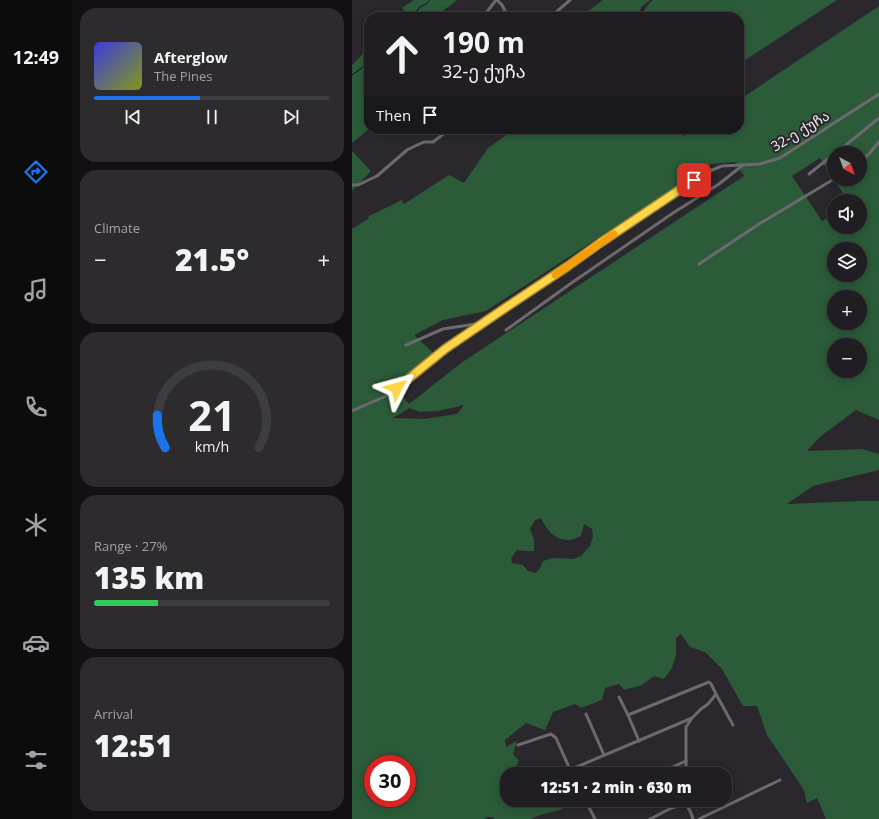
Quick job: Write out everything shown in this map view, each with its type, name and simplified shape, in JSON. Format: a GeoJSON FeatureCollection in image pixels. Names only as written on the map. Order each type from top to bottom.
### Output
{"type":"FeatureCollection","features":[{"type":"Feature","properties":{"kind":"street"},"geometry":{"type":"LineString","coordinates":[[487,12],[496,0],[502,5],[506,12]]}},
{"type":"Feature","properties":{"kind":"street"},"geometry":{"type":"LineString","coordinates":[[555,12],[570,0]]}},
{"type":"Feature","properties":{"kind":"street","name":"32-ე ქუჩა"},"geometry":{"type":"LineString","coordinates":[[352,411],[386,396],[445,349],[680,188],[707,172],[722,166],[760,164],[780,158],[879,94]]}},
{"type":"Feature","properties":{"kind":"street"},"geometry":{"type":"LineString","coordinates":[[845,146],[879,118]]}},
{"type":"Feature","properties":{"kind":"street"},"geometry":{"type":"LineString","coordinates":[[352,186],[358,186],[379,175],[407,150],[424,142],[433,142],[443,134]]}},
{"type":"Feature","properties":{"kind":"street"},"geometry":{"type":"LineString","coordinates":[[867,156],[879,142]]}},
{"type":"Feature","properties":{"kind":"street"},"geometry":{"type":"LineString","coordinates":[[809,174],[827,160]]}},
{"type":"Feature","properties":{"kind":"street"},"geometry":{"type":"LineString","coordinates":[[506,330],[673,213],[718,184],[743,165]]}},
{"type":"Feature","properties":{"kind":"street"},"geometry":{"type":"LineString","coordinates":[[700,264],[759,224],[827,183]]}},
{"type":"Feature","properties":{"kind":"street"},"geometry":{"type":"LineString","coordinates":[[406,344],[443,329],[484,322]]}},
{"type":"Feature","properties":{"kind":"street"},"geometry":{"type":"LineString","coordinates":[[628,715],[709,682],[733,725]]}},
{"type":"Feature","properties":{"kind":"street"},"geometry":{"type":"LineString","coordinates":[[686,767],[686,727],[701,708],[708,704],[716,694]]}},
{"type":"Feature","properties":{"kind":"street"},"geometry":{"type":"LineString","coordinates":[[619,697],[639,741]]}},
{"type":"Feature","properties":{"kind":"street"},"geometry":{"type":"LineString","coordinates":[[586,714],[604,755]]}},
{"type":"Feature","properties":{"kind":"street"},"geometry":{"type":"LineString","coordinates":[[577,767],[692,718]]}},
{"type":"Feature","properties":{"kind":"street"},"geometry":{"type":"LineString","coordinates":[[518,745],[551,734],[556,738],[569,767]]}},
{"type":"Feature","properties":{"kind":"street"},"geometry":{"type":"LineString","coordinates":[[673,767],[686,761]]}},
{"type":"Feature","properties":{"kind":"street"},"geometry":{"type":"LineString","coordinates":[[699,819],[780,780]]}},
{"type":"Feature","properties":{"kind":"street"},"geometry":{"type":"LineString","coordinates":[[589,807],[595,819]]}},
{"type":"Feature","properties":{"kind":"street"},"geometry":{"type":"LineString","coordinates":[[650,819],[676,807]]}},
{"type":"Feature","properties":{"kind":"street"},"geometry":{"type":"LineString","coordinates":[[688,807],[692,813],[693,819]]}},
{"type":"Feature","properties":{"kind":"green space"},"geometry":{"type":"Polygon","coordinates":[[[414,0],[457,0],[441,12],[405,12],[402,8],[414,0]]]}},
{"type":"Feature","properties":{"kind":"green space"},"geometry":{"type":"Polygon","coordinates":[[[603,0],[650,0],[641,7],[640,12],[587,12],[603,0]]]}},
{"type":"Feature","properties":{"kind":"green space"},"geometry":{"type":"Polygon","coordinates":[[[653,0],[837,0],[744,61],[744,12],[644,12],[653,0]]]}},
{"type":"Feature","properties":{"kind":"green space"},"geometry":{"type":"Polygon","coordinates":[[[879,6],[879,420],[856,410],[820,437],[807,451],[862,449],[879,454],[879,470],[813,486],[787,504],[879,501],[879,819],[826,819],[817,798],[807,803],[804,790],[767,735],[757,706],[743,706],[722,669],[705,652],[690,647],[681,634],[676,638],[676,655],[672,668],[664,679],[654,676],[642,685],[624,690],[619,684],[605,688],[602,700],[581,708],[575,704],[553,712],[545,730],[526,723],[505,740],[506,747],[517,741],[513,754],[519,761],[515,767],[500,767],[500,807],[558,807],[564,809],[530,819],[494,819],[493,817],[487,817],[484,819],[352,819],[352,229],[368,219],[369,216],[402,200],[404,204],[449,175],[464,183],[488,148],[508,134],[682,134],[684,136],[687,134],[744,134],[744,97],[879,6]],[[827,146],[827,169],[820,158],[792,176],[822,221],[827,218],[827,234],[867,234],[867,194],[843,194],[838,186],[867,186],[867,146],[827,146]],[[735,162],[711,164],[486,311],[443,320],[414,335],[439,358],[398,392],[409,404],[461,363],[744,176],[735,162]],[[464,405],[438,411],[420,412],[409,408],[393,418],[424,419],[457,414],[464,405]],[[541,518],[535,520],[530,529],[534,539],[534,551],[517,550],[511,558],[512,563],[523,565],[528,571],[535,573],[539,570],[543,561],[553,558],[573,559],[581,556],[590,546],[593,536],[592,529],[584,524],[581,536],[570,540],[564,540],[552,534],[541,518]]]}},
{"type":"Feature","properties":{"kind":"green space"},"geometry":{"type":"Polygon","coordinates":[[[364,53],[364,133],[352,143],[352,65],[364,53]]]}},
{"type":"Feature","properties":{"kind":"green space"},"geometry":{"type":"Polygon","coordinates":[[[352,151],[371,171],[352,191],[352,151]]]}},
{"type":"Feature","properties":{"kind":"waterway"},"geometry":{"type":"LineString","coordinates":[[416,12],[430,0]]}},
{"type":"Feature","properties":{"kind":"waterway"},"geometry":{"type":"LineString","coordinates":[[352,75],[364,65]]}},
{"type":"Feature","properties":{"kind":"slow traffic"},"geometry":{"type":"LineString","coordinates":[[555,275],[614,234]]}},
{"type":"Feature","properties":{"kind":"route"},"geometry":{"type":"LineString","coordinates":[[397,388],[445,349],[680,188],[694,180]]}}]}
